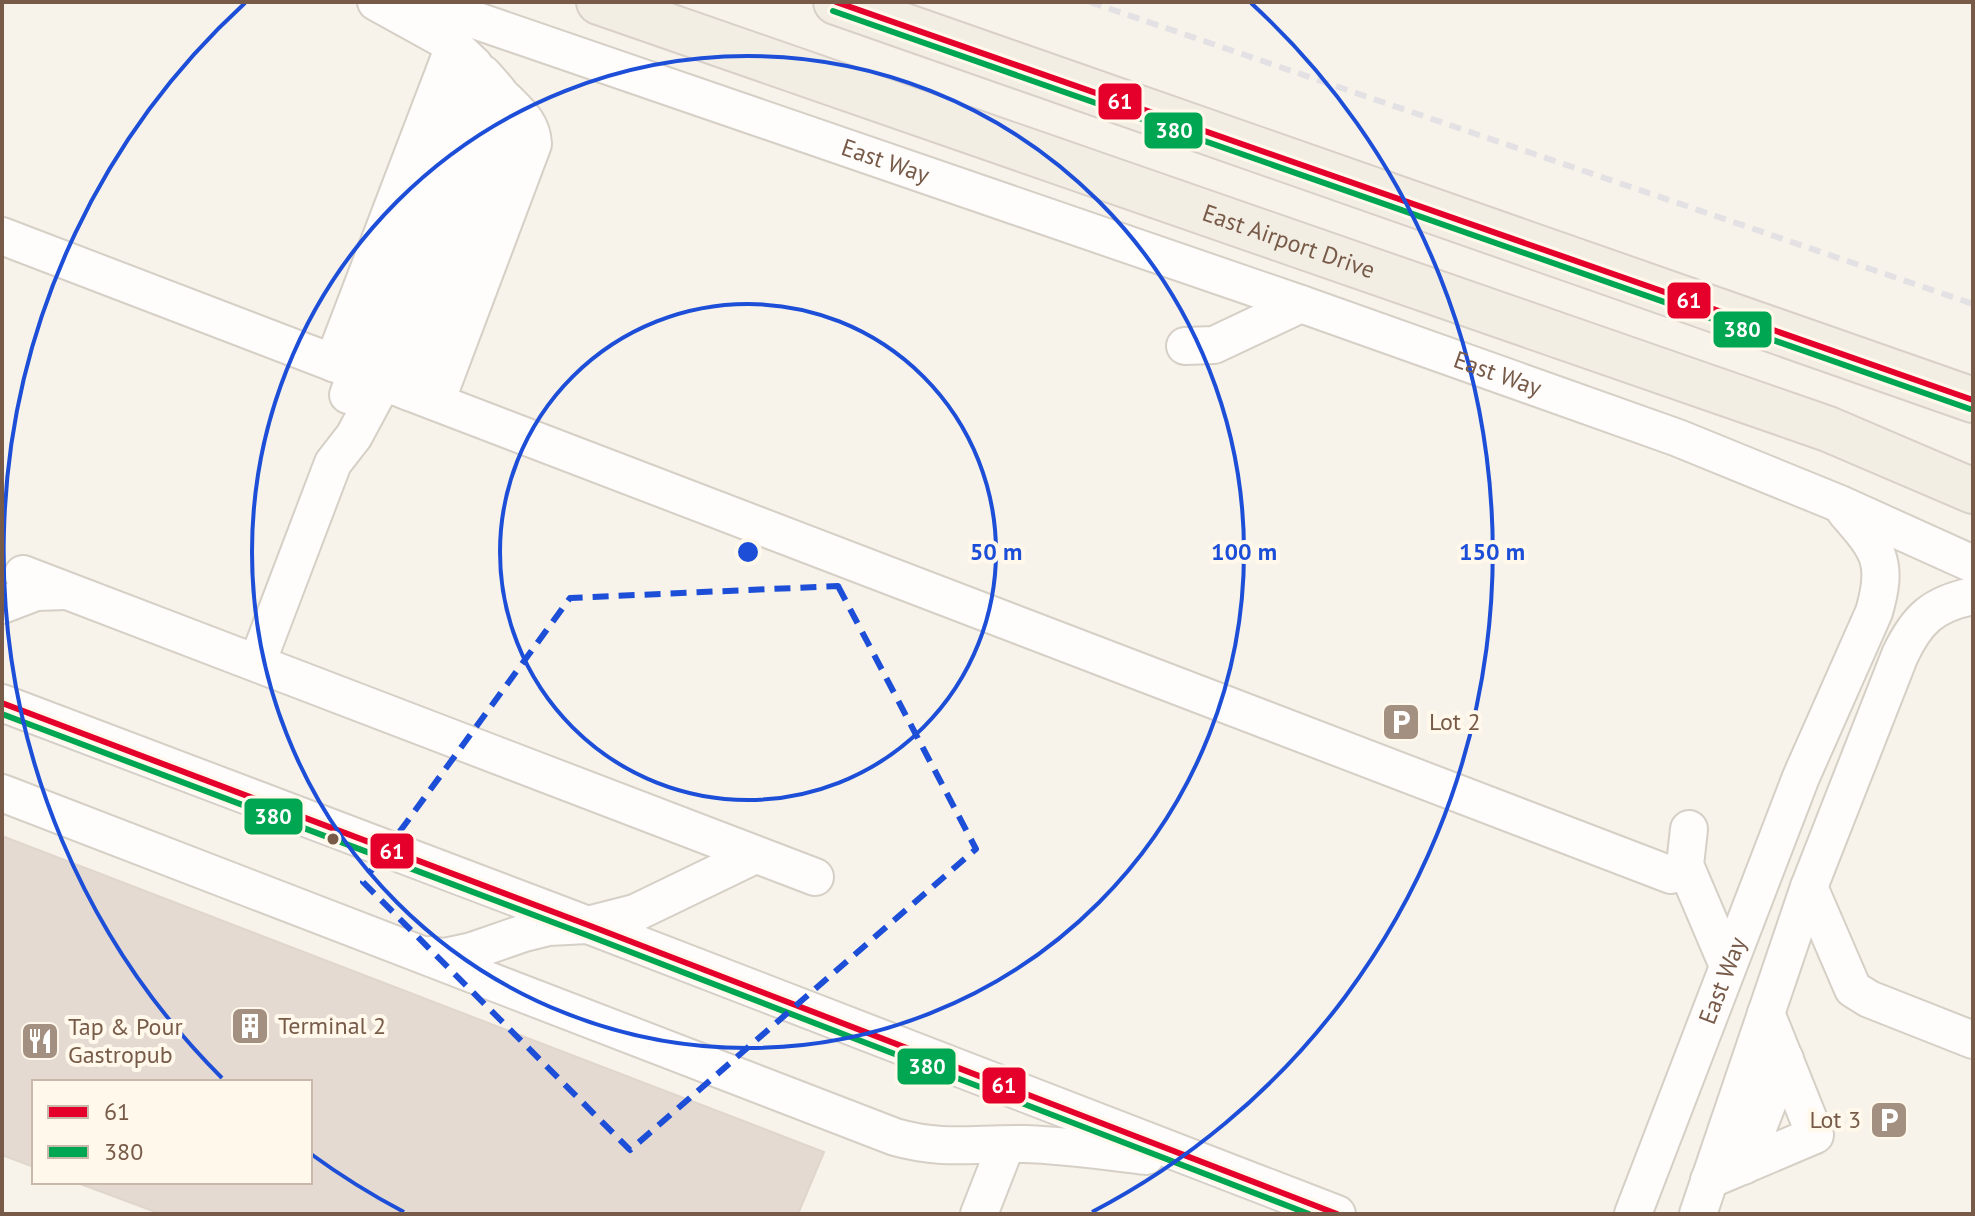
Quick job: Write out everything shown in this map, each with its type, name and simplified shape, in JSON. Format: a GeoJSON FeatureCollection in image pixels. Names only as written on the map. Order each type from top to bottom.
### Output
{"type":"FeatureCollection","features":[{"type":"Feature","properties":{"kind":"main road","name":"East Airport Drive"},"geometry":{"type":"LineString","coordinates":[[599,2],[1828,429],[1973,491]]}},
{"type":"Feature","properties":{"kind":"main road"},"geometry":{"type":"LineString","coordinates":[[836,2],[1973,400]]}},
{"type":"Feature","properties":{"kind":"lane"},"geometry":{"type":"LineString","coordinates":[[257,663],[333,463],[335,429],[384,382],[510,129],[512,116],[506,100],[463,54],[376,2]]}},
{"type":"Feature","properties":{"kind":"lane","name":"East Way"},"geometry":{"type":"LineString","coordinates":[[422,2],[1301,304],[1678,438],[1840,504],[1871,541],[1880,562],[1882,585],[1874,612],[1801,777],[1633,1214]]}},
{"type":"Feature","properties":{"kind":"lane"},"geometry":{"type":"LineString","coordinates":[[384,382],[451,54],[463,54]]}},
{"type":"Feature","properties":{"kind":"lane"},"geometry":{"type":"LineString","coordinates":[[384,382],[489,99],[486,84],[463,54]]}},
{"type":"Feature","properties":{"kind":"lane"},"geometry":{"type":"LineString","coordinates":[[2,236],[1671,875]]}},
{"type":"Feature","properties":{"kind":"lane"},"geometry":{"type":"LineString","coordinates":[[1185,346],[1214,345],[1301,304]]}},
{"type":"Feature","properties":{"kind":"lane"},"geometry":{"type":"LineString","coordinates":[[1840,504],[1973,564]]}},
{"type":"Feature","properties":{"kind":"lane"},"geometry":{"type":"LineString","coordinates":[[23,574],[815,877]]}},
{"type":"Feature","properties":{"kind":"lane"},"geometry":{"type":"LineString","coordinates":[[2,605],[36,592],[71,592]]}},
{"type":"Feature","properties":{"kind":"lane","name":"East Way"},"geometry":{"type":"LineString","coordinates":[[1698,1214],[1809,887],[1900,655],[1912,629],[1934,609],[1973,596]]}},
{"type":"Feature","properties":{"kind":"lane"},"geometry":{"type":"LineString","coordinates":[[2,703],[1337,1214]]}},
{"type":"Feature","properties":{"kind":"lane"},"geometry":{"type":"LineString","coordinates":[[2,793],[895,1137],[945,1147],[1069,1146],[1204,1163]]}},
{"type":"Feature","properties":{"kind":"lane"},"geometry":{"type":"LineString","coordinates":[[1689,829],[1685,865],[1728,966]]}},
{"type":"Feature","properties":{"kind":"lane"},"geometry":{"type":"LineString","coordinates":[[425,955],[444,957],[548,927],[588,925],[635,913],[755,855]]}},
{"type":"Feature","properties":{"kind":"lane"},"geometry":{"type":"LineString","coordinates":[[1809,887],[1853,989],[1869,999],[1963,1036]]}},
{"type":"Feature","properties":{"kind":"lane"},"geometry":{"type":"LineString","coordinates":[[1709,1180],[1815,1135],[1766,1013]]}},
{"type":"Feature","properties":{"kind":"lane"},"geometry":{"type":"LineString","coordinates":[[1743,1166],[1785,1059]]}},
{"type":"Feature","properties":{"kind":"lane"},"geometry":{"type":"LineString","coordinates":[[979,1214],[1006,1145]]}},
{"type":"Feature","properties":{"kind":"highlighted area"},"geometry":{"type":"Polygon","coordinates":[[[838,586],[976,849],[630,1150],[363,882],[570,598],[838,586]]]}},
{"type":"Feature","properties":{"kind":"building","name":"Terminal 2"},"geometry":{"type":"Polygon","coordinates":[[[2,836],[824,1152],[798,1214],[161,1214],[80,1184],[312,1184],[312,1080],[32,1080],[32,1166],[2,1155],[2,836]]]}},
{"type":"Feature","properties":{"kind":"railway"},"geometry":{"type":"LineString","coordinates":[[1090,2],[1973,304]]}},
{"type":"Feature","properties":{"kind":"transit line","name":"61"},"geometry":{"type":"LineString","coordinates":[[836,2],[1973,400]]}},
{"type":"Feature","properties":{"kind":"transit line","name":"380"},"geometry":{"type":"LineString","coordinates":[[833,11],[1970,409]]}},
{"type":"Feature","properties":{"kind":"transit line","name":"61"},"geometry":{"type":"LineString","coordinates":[[2,703],[1337,1214]]}},
{"type":"Feature","properties":{"kind":"transit line","name":"380"},"geometry":{"type":"LineString","coordinates":[[2,714],[584,934],[1309,1214]]}},
{"type":"Feature","properties":{"kind":"place","name":"Lot 2"},"geometry":{"type":"Point","coordinates":[1401,722]}},
{"type":"Feature","properties":{"kind":"place","name":"Terminal 2"},"geometry":{"type":"Point","coordinates":[250,1026]}},
{"type":"Feature","properties":{"kind":"place","name":"Tap & Pour Gastropub"},"geometry":{"type":"Point","coordinates":[40,1041]}},
{"type":"Feature","properties":{"kind":"place","name":"Lot 3"},"geometry":{"type":"Point","coordinates":[1889,1120]}}]}
